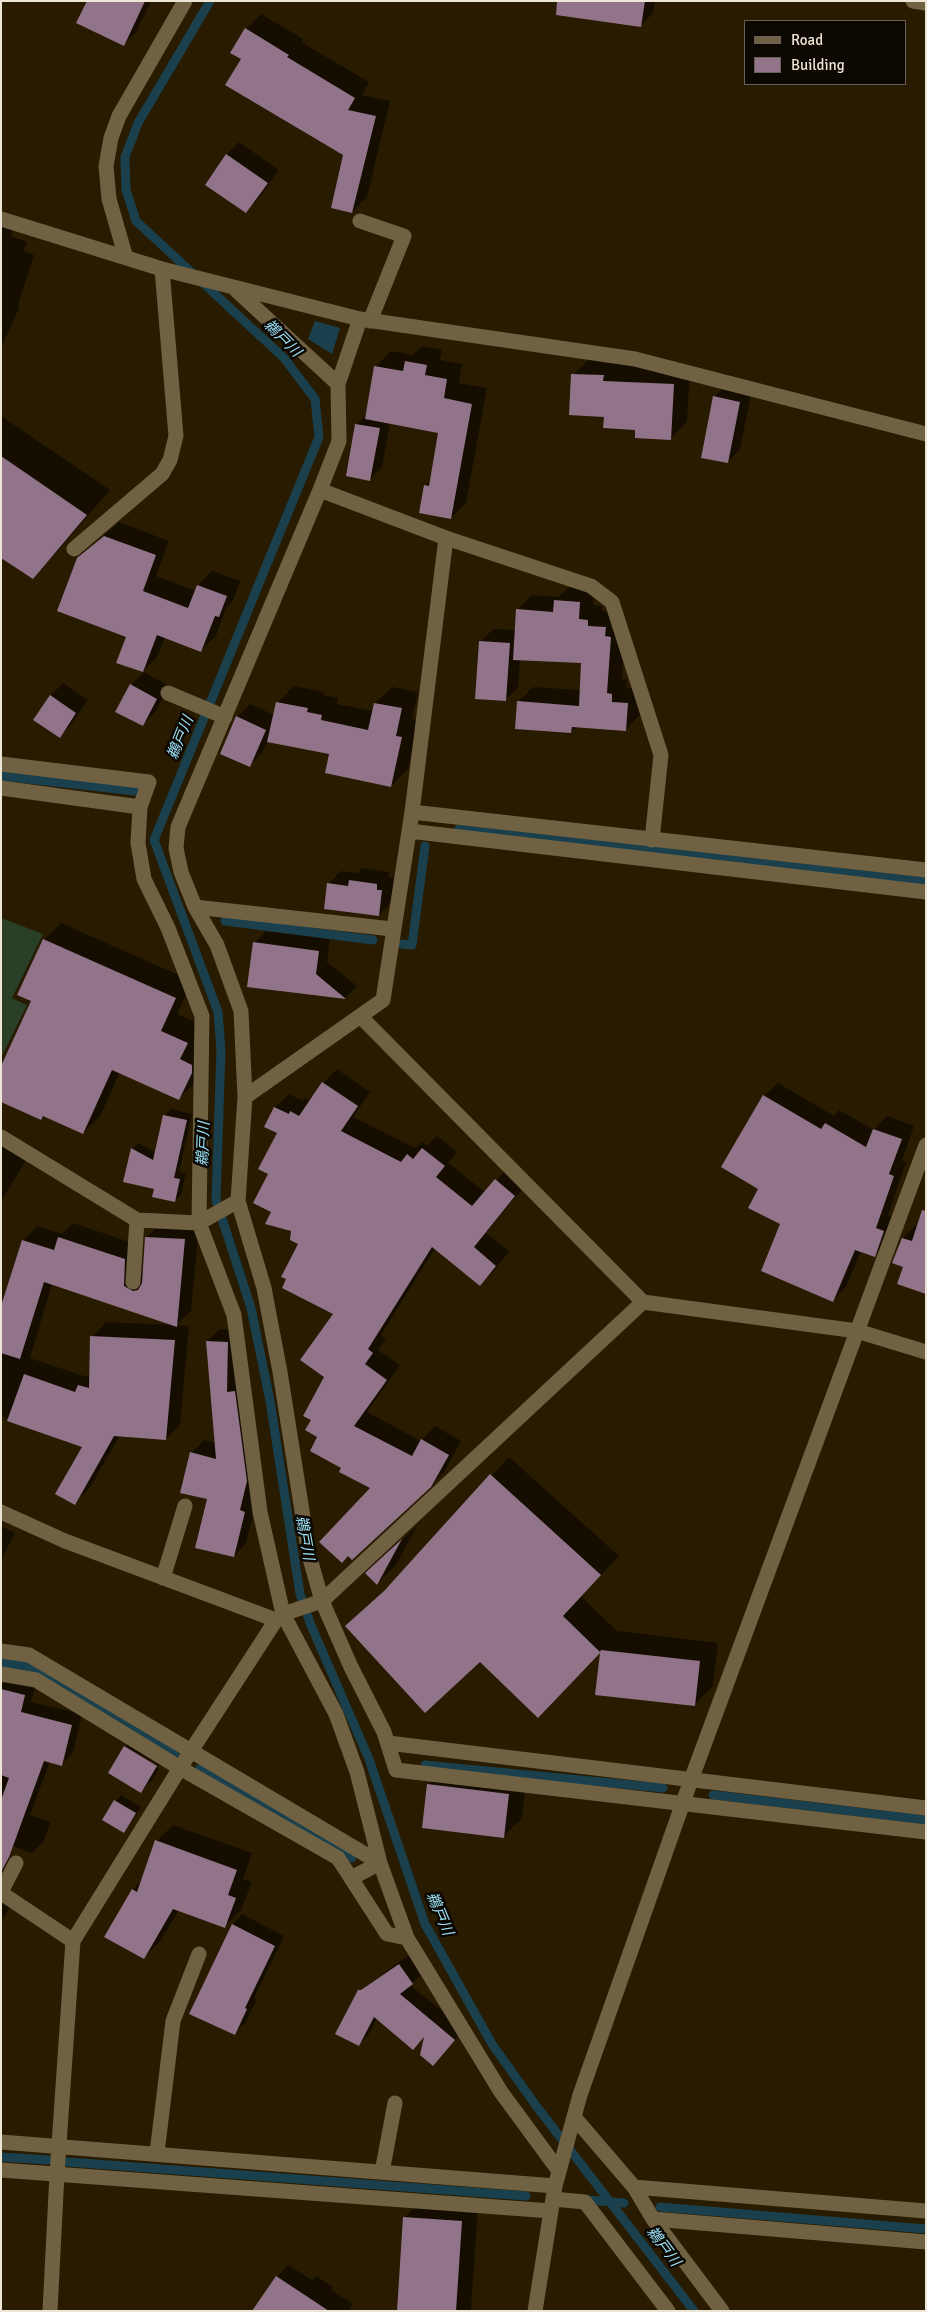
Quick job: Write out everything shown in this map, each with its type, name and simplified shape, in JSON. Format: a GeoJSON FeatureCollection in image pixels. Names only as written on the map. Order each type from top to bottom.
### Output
{"type":"FeatureCollection","features":[{"type":"Feature","properties":{"kind":"street"},"geometry":{"type":"LineString","coordinates":[[126,258],[109,199],[106,166],[111,138],[119,116],[185,1]]}},
{"type":"Feature","properties":{"kind":"street"},"geometry":{"type":"LineString","coordinates":[[913,1],[926,3]]}},
{"type":"Feature","properties":{"kind":"street"},"geometry":{"type":"LineString","coordinates":[[1,220],[165,270],[365,320],[635,359],[926,434]]}},
{"type":"Feature","properties":{"kind":"street"},"geometry":{"type":"LineString","coordinates":[[360,221],[404,236],[338,384],[339,441],[320,490],[220,715],[178,827],[176,848],[180,872],[195,907],[217,945],[241,1011],[245,1096],[234,1203],[264,1288],[280,1372],[309,1555],[319,1602],[388,1743],[396,1770],[926,1832]]}},
{"type":"Feature","properties":{"kind":"street"},"geometry":{"type":"LineString","coordinates":[[74,549],[162,474],[170,460],[176,436],[165,270]]}},
{"type":"Feature","properties":{"kind":"street"},"geometry":{"type":"LineString","coordinates":[[235,289],[338,384]]}},
{"type":"Feature","properties":{"kind":"street"},"geometry":{"type":"LineString","coordinates":[[320,490],[446,538],[591,586],[612,602],[661,755],[652,840]]}},
{"type":"Feature","properties":{"kind":"street"},"geometry":{"type":"LineString","coordinates":[[245,1096],[383,1000],[392,929],[412,812],[446,538]]}},
{"type":"Feature","properties":{"kind":"street"},"geometry":{"type":"LineString","coordinates":[[168,693],[220,715]]}},
{"type":"Feature","properties":{"kind":"street"},"geometry":{"type":"LineString","coordinates":[[1,764],[149,782],[140,807],[138,843],[144,879],[168,928],[202,1016],[203,1220],[234,1315],[260,1512],[283,1615],[336,1714],[356,1772],[380,1863],[407,1938],[501,2092],[560,2166]]}},
{"type":"Feature","properties":{"kind":"street"},"geometry":{"type":"LineString","coordinates":[[1,788],[140,807]]}},
{"type":"Feature","properties":{"kind":"street"},"geometry":{"type":"LineString","coordinates":[[412,812],[926,870]]}},
{"type":"Feature","properties":{"kind":"street"},"geometry":{"type":"LineString","coordinates":[[409,831],[926,892]]}},
{"type":"Feature","properties":{"kind":"street"},"geometry":{"type":"LineString","coordinates":[[195,907],[392,929]]}},
{"type":"Feature","properties":{"kind":"street"},"geometry":{"type":"LineString","coordinates":[[360,1016],[643,1302],[857,1331],[926,1352]]}},
{"type":"Feature","properties":{"kind":"street"},"geometry":{"type":"LineString","coordinates":[[1,1137],[137,1220],[203,1220],[234,1203]]}},
{"type":"Feature","properties":{"kind":"street"},"geometry":{"type":"LineString","coordinates":[[535,2311],[553,2199],[572,2122],[691,1780],[926,1145]]}},
{"type":"Feature","properties":{"kind":"street"},"geometry":{"type":"LineString","coordinates":[[133,1282],[137,1220]]}},
{"type":"Feature","properties":{"kind":"street"},"geometry":{"type":"LineString","coordinates":[[50,2311],[57,2174],[73,1941],[180,1768],[283,1615],[319,1602],[643,1302]]}},
{"type":"Feature","properties":{"kind":"street"},"geometry":{"type":"LineString","coordinates":[[164,1578],[185,1506]]}},
{"type":"Feature","properties":{"kind":"street"},"geometry":{"type":"LineString","coordinates":[[1,1512],[65,1541],[164,1578],[283,1615]]}},
{"type":"Feature","properties":{"kind":"street"},"geometry":{"type":"LineString","coordinates":[[1,1651],[28,1655],[192,1750],[380,1863]]}},
{"type":"Feature","properties":{"kind":"street"},"geometry":{"type":"LineString","coordinates":[[1,1674],[36,1680],[180,1768],[338,1858],[387,1934],[407,1938]]}},
{"type":"Feature","properties":{"kind":"street"},"geometry":{"type":"LineString","coordinates":[[388,1743],[926,1808]]}},
{"type":"Feature","properties":{"kind":"street"},"geometry":{"type":"LineString","coordinates":[[16,1863],[1,1893],[73,1941]]}},
{"type":"Feature","properties":{"kind":"street"},"geometry":{"type":"LineString","coordinates":[[351,1878],[380,1863]]}},
{"type":"Feature","properties":{"kind":"street"},"geometry":{"type":"LineString","coordinates":[[157,2152],[173,2022],[199,1954]]}},
{"type":"Feature","properties":{"kind":"street"},"geometry":{"type":"LineString","coordinates":[[382,2172],[395,2103]]}},
{"type":"Feature","properties":{"kind":"street"},"geometry":{"type":"LineString","coordinates":[[572,2122],[634,2187],[653,2219],[722,2311]]}},
{"type":"Feature","properties":{"kind":"street"},"geometry":{"type":"LineString","coordinates":[[1,2142],[157,2152],[382,2172],[553,2199]]}},
{"type":"Feature","properties":{"kind":"street"},"geometry":{"type":"LineString","coordinates":[[1,2170],[585,2202],[668,2311]]}},
{"type":"Feature","properties":{"kind":"street"},"geometry":{"type":"LineString","coordinates":[[634,2187],[926,2211]]}},
{"type":"Feature","properties":{"kind":"street"},"geometry":{"type":"LineString","coordinates":[[653,2219],[926,2242]]}},
{"type":"Feature","properties":{"kind":"green space"},"geometry":{"type":"Polygon","coordinates":[[[1,918],[43,934],[12,998],[27,1005],[1,1058],[1,918]]]}},
{"type":"Feature","properties":{"kind":"water"},"geometry":{"type":"Polygon","coordinates":[[[315,321],[340,328],[332,354],[308,339],[315,321]]]}},
{"type":"Feature","properties":{"kind":"building"},"geometry":{"type":"Polygon","coordinates":[[[87,1],[145,1],[124,46],[76,23],[87,1]]]}},
{"type":"Feature","properties":{"kind":"building"},"geometry":{"type":"Polygon","coordinates":[[[557,1],[645,1],[641,27],[556,15],[557,1]]]}},
{"type":"Feature","properties":{"kind":"building"},"geometry":{"type":"Polygon","coordinates":[[[245,28],[289,55],[287,57],[355,98],[348,110],[376,116],[352,213],[331,208],[343,155],[225,85],[241,59],[230,53],[245,28]]]}},
{"type":"Feature","properties":{"kind":"building"},"geometry":{"type":"Polygon","coordinates":[[[226,154],[268,183],[246,213],[205,185],[226,154]]]}},
{"type":"Feature","properties":{"kind":"building"},"geometry":{"type":"Polygon","coordinates":[[[405,361],[427,365],[425,375],[447,379],[444,398],[472,404],[451,519],[419,513],[424,485],[429,486],[438,433],[365,419],[374,366],[403,371],[405,361]]]}},
{"type":"Feature","properties":{"kind":"building"},"geometry":{"type":"Polygon","coordinates":[[[571,374],[604,375],[603,381],[674,384],[671,440],[635,438],[635,430],[603,428],[604,417],[569,415],[571,374]]]}},
{"type":"Feature","properties":{"kind":"building"},"geometry":{"type":"Polygon","coordinates":[[[713,396],[740,402],[728,463],[701,458],[713,396]]]}},
{"type":"Feature","properties":{"kind":"building"},"geometry":{"type":"Polygon","coordinates":[[[355,424],[380,428],[370,481],[346,476],[355,424]]]}},
{"type":"Feature","properties":{"kind":"building"},"geometry":{"type":"Polygon","coordinates":[[[1,456],[87,515],[33,579],[1,558],[1,456]]]}},
{"type":"Feature","properties":{"kind":"building"},"geometry":{"type":"Polygon","coordinates":[[[104,536],[156,555],[143,591],[188,608],[197,585],[227,596],[219,617],[215,616],[201,652],[157,635],[143,672],[116,663],[126,637],[57,611],[77,558],[104,536]]]}},
{"type":"Feature","properties":{"kind":"building"},"geometry":{"type":"Polygon","coordinates":[[[554,600],[580,602],[579,619],[588,620],[588,626],[606,627],[605,636],[611,637],[607,693],[612,694],[612,702],[628,703],[626,731],[572,727],[571,733],[515,729],[517,701],[579,706],[581,663],[513,660],[516,609],[553,612],[554,600]]]}},
{"type":"Feature","properties":{"kind":"building"},"geometry":{"type":"Polygon","coordinates":[[[479,641],[510,643],[506,701],[475,699],[479,641]]]}},
{"type":"Feature","properties":{"kind":"building"},"geometry":{"type":"Polygon","coordinates":[[[130,684],[157,699],[143,726],[115,712],[130,684]]]}},
{"type":"Feature","properties":{"kind":"building"},"geometry":{"type":"Polygon","coordinates":[[[50,695],[76,713],[60,738],[33,720],[50,695]]]}},
{"type":"Feature","properties":{"kind":"building"},"geometry":{"type":"Polygon","coordinates":[[[276,702],[308,708],[307,712],[322,715],[321,720],[368,730],[374,703],[402,708],[396,736],[402,737],[391,787],[325,773],[329,754],[267,742],[276,702]]]}},
{"type":"Feature","properties":{"kind":"building"},"geometry":{"type":"Polygon","coordinates":[[[236,716],[266,730],[250,767],[220,754],[236,716]]]}},
{"type":"Feature","properties":{"kind":"building"},"geometry":{"type":"Polygon","coordinates":[[[349,880],[377,884],[377,890],[382,890],[379,916],[324,909],[327,883],[348,886],[349,880]]]}},
{"type":"Feature","properties":{"kind":"building"},"geometry":{"type":"Polygon","coordinates":[[[43,939],[176,998],[161,1031],[188,1043],[180,1059],[192,1065],[192,1073],[179,1100],[112,1070],[83,1134],[43,1116],[41,1120],[1,1102],[1,1066],[31,1001],[17,995],[43,939]]]}},
{"type":"Feature","properties":{"kind":"building"},"geometry":{"type":"Polygon","coordinates":[[[253,942],[319,951],[316,974],[346,999],[247,987],[253,942]]]}},
{"type":"Feature","properties":{"kind":"building"},"geometry":{"type":"Polygon","coordinates":[[[322,1082],[358,1106],[341,1131],[401,1162],[407,1154],[413,1159],[422,1148],[445,1166],[436,1177],[472,1206],[495,1179],[515,1196],[474,1247],[496,1266],[480,1286],[432,1247],[368,1349],[373,1353],[365,1364],[387,1380],[354,1426],[412,1456],[421,1439],[449,1455],[431,1487],[352,1560],[348,1556],[342,1563],[319,1542],[370,1488],[339,1472],[341,1468],[310,1451],[317,1437],[305,1430],[311,1420],[303,1416],[324,1377],[300,1360],[333,1314],[282,1288],[286,1279],[281,1277],[298,1244],[290,1240],[291,1231],[265,1224],[271,1212],[253,1203],[268,1174],[258,1169],[277,1133],[264,1127],[274,1107],[289,1114],[290,1111],[299,1116],[322,1082]]]}},
{"type":"Feature","properties":{"kind":"building"},"geometry":{"type":"Polygon","coordinates":[[[763,1095],[821,1129],[825,1123],[866,1147],[873,1129],[902,1139],[889,1174],[894,1176],[876,1228],[884,1231],[875,1257],[855,1250],[833,1302],[761,1271],[780,1224],[748,1208],[758,1189],[721,1167],[763,1095]]]}},
{"type":"Feature","properties":{"kind":"building"},"geometry":{"type":"Polygon","coordinates":[[[163,1115],[187,1120],[174,1178],[180,1179],[175,1202],[152,1197],[154,1189],[123,1182],[131,1148],[153,1160],[163,1115]]]}},
{"type":"Feature","properties":{"kind":"building"},"geometry":{"type":"Polygon","coordinates":[[[922,1210],[926,1211],[926,1294],[897,1284],[903,1267],[892,1263],[902,1238],[912,1241],[922,1210]]]}},
{"type":"Feature","properties":{"kind":"building"},"geometry":{"type":"Polygon","coordinates":[[[58,1237],[125,1259],[124,1286],[133,1291],[138,1290],[142,1283],[145,1237],[185,1239],[177,1327],[44,1282],[20,1359],[1,1353],[1,1306],[22,1240],[54,1250],[58,1237]]]}},
{"type":"Feature","properties":{"kind":"building"},"geometry":{"type":"Polygon","coordinates":[[[90,1336],[175,1340],[166,1440],[114,1436],[75,1505],[55,1494],[82,1447],[7,1421],[24,1374],[75,1392],[78,1385],[89,1388],[90,1336]]]}},
{"type":"Feature","properties":{"kind":"building"},"geometry":{"type":"Polygon","coordinates":[[[206,1341],[228,1342],[227,1392],[235,1391],[247,1481],[240,1510],[245,1512],[234,1557],[195,1548],[207,1499],[180,1493],[190,1452],[216,1459],[206,1341]]]}},
{"type":"Feature","properties":{"kind":"building"},"geometry":{"type":"Polygon","coordinates":[[[490,1474],[601,1575],[563,1616],[600,1652],[601,1650],[700,1661],[695,1706],[595,1695],[600,1653],[538,1718],[480,1662],[425,1713],[345,1626],[384,1591],[490,1474]]]}},
{"type":"Feature","properties":{"kind":"building"},"geometry":{"type":"Polygon","coordinates":[[[402,1539],[377,1585],[365,1573],[402,1539]]]}},
{"type":"Feature","properties":{"kind":"building"},"geometry":{"type":"Polygon","coordinates":[[[1,1689],[25,1695],[21,1712],[72,1725],[62,1766],[44,1761],[9,1857],[2,1870],[1,1800],[9,1778],[1,1775],[1,1689]]]}},
{"type":"Feature","properties":{"kind":"building"},"geometry":{"type":"Polygon","coordinates":[[[124,1746],[157,1766],[141,1793],[108,1773],[124,1746]]]}},
{"type":"Feature","properties":{"kind":"building"},"geometry":{"type":"Polygon","coordinates":[[[427,1784],[509,1794],[504,1838],[422,1828],[427,1784]]]}},
{"type":"Feature","properties":{"kind":"building"},"geometry":{"type":"Polygon","coordinates":[[[114,1800],[136,1813],[124,1833],[102,1820],[114,1800]]]}},
{"type":"Feature","properties":{"kind":"building"},"geometry":{"type":"Polygon","coordinates":[[[155,1840],[237,1870],[228,1895],[236,1898],[225,1928],[173,1909],[144,1959],[104,1937],[132,1889],[137,1892],[155,1840]]]}},
{"type":"Feature","properties":{"kind":"building"},"geometry":{"type":"Polygon","coordinates":[[[232,1924],[275,1946],[245,2008],[247,2009],[235,2035],[189,2014],[232,1924]]]}},
{"type":"Feature","properties":{"kind":"building"},"geometry":{"type":"Polygon","coordinates":[[[399,1964],[413,1984],[400,1994],[455,2040],[433,2066],[420,2055],[424,2037],[413,2050],[374,2017],[359,2046],[335,2034],[358,1990],[361,1990],[399,1964]]]}},
{"type":"Feature","properties":{"kind":"building"},"geometry":{"type":"Polygon","coordinates":[[[403,2217],[462,2221],[456,2311],[397,2311],[403,2217]]]}},
{"type":"Feature","properties":{"kind":"building"},"geometry":{"type":"Polygon","coordinates":[[[276,2276],[329,2311],[252,2311],[276,2276]]]}},
{"type":"Feature","properties":{"kind":"waterway","name":"鵜戸川"},"geometry":{"type":"LineString","coordinates":[[210,1],[138,123],[125,157],[126,190],[136,221],[284,358],[315,399],[319,437],[154,840],[218,1012],[221,1050],[216,1200],[251,1308],[270,1401],[300,1594],[310,1623],[369,1759],[425,1924],[492,2044],[537,2107],[694,2311]]}},
{"type":"Feature","properties":{"kind":"waterway"},"geometry":{"type":"LineString","coordinates":[[1,776],[135,791]]}},
{"type":"Feature","properties":{"kind":"waterway"},"geometry":{"type":"LineString","coordinates":[[459,829],[926,882]]}},
{"type":"Feature","properties":{"kind":"waterway"},"geometry":{"type":"LineString","coordinates":[[402,944],[412,945],[425,846]]}},
{"type":"Feature","properties":{"kind":"waterway"},"geometry":{"type":"LineString","coordinates":[[225,921],[373,940]]}},
{"type":"Feature","properties":{"kind":"waterway"},"geometry":{"type":"LineString","coordinates":[[1,1663],[25,1666],[176,1753]]}},
{"type":"Feature","properties":{"kind":"waterway"},"geometry":{"type":"LineString","coordinates":[[425,1765],[663,1788]]}},
{"type":"Feature","properties":{"kind":"waterway"},"geometry":{"type":"LineString","coordinates":[[200,1768],[352,1858]]}},
{"type":"Feature","properties":{"kind":"waterway"},"geometry":{"type":"LineString","coordinates":[[713,1795],[926,1820]]}},
{"type":"Feature","properties":{"kind":"waterway"},"geometry":{"type":"LineString","coordinates":[[1,2157],[48,2160]]}},
{"type":"Feature","properties":{"kind":"waterway"},"geometry":{"type":"LineString","coordinates":[[68,2162],[526,2196]]}},
{"type":"Feature","properties":{"kind":"waterway","name":"鵜戸川"},"geometry":{"type":"LineString","coordinates":[[588,2200],[624,2203]]}},
{"type":"Feature","properties":{"kind":"waterway"},"geometry":{"type":"LineString","coordinates":[[660,2207],[926,2229]]}}]}
